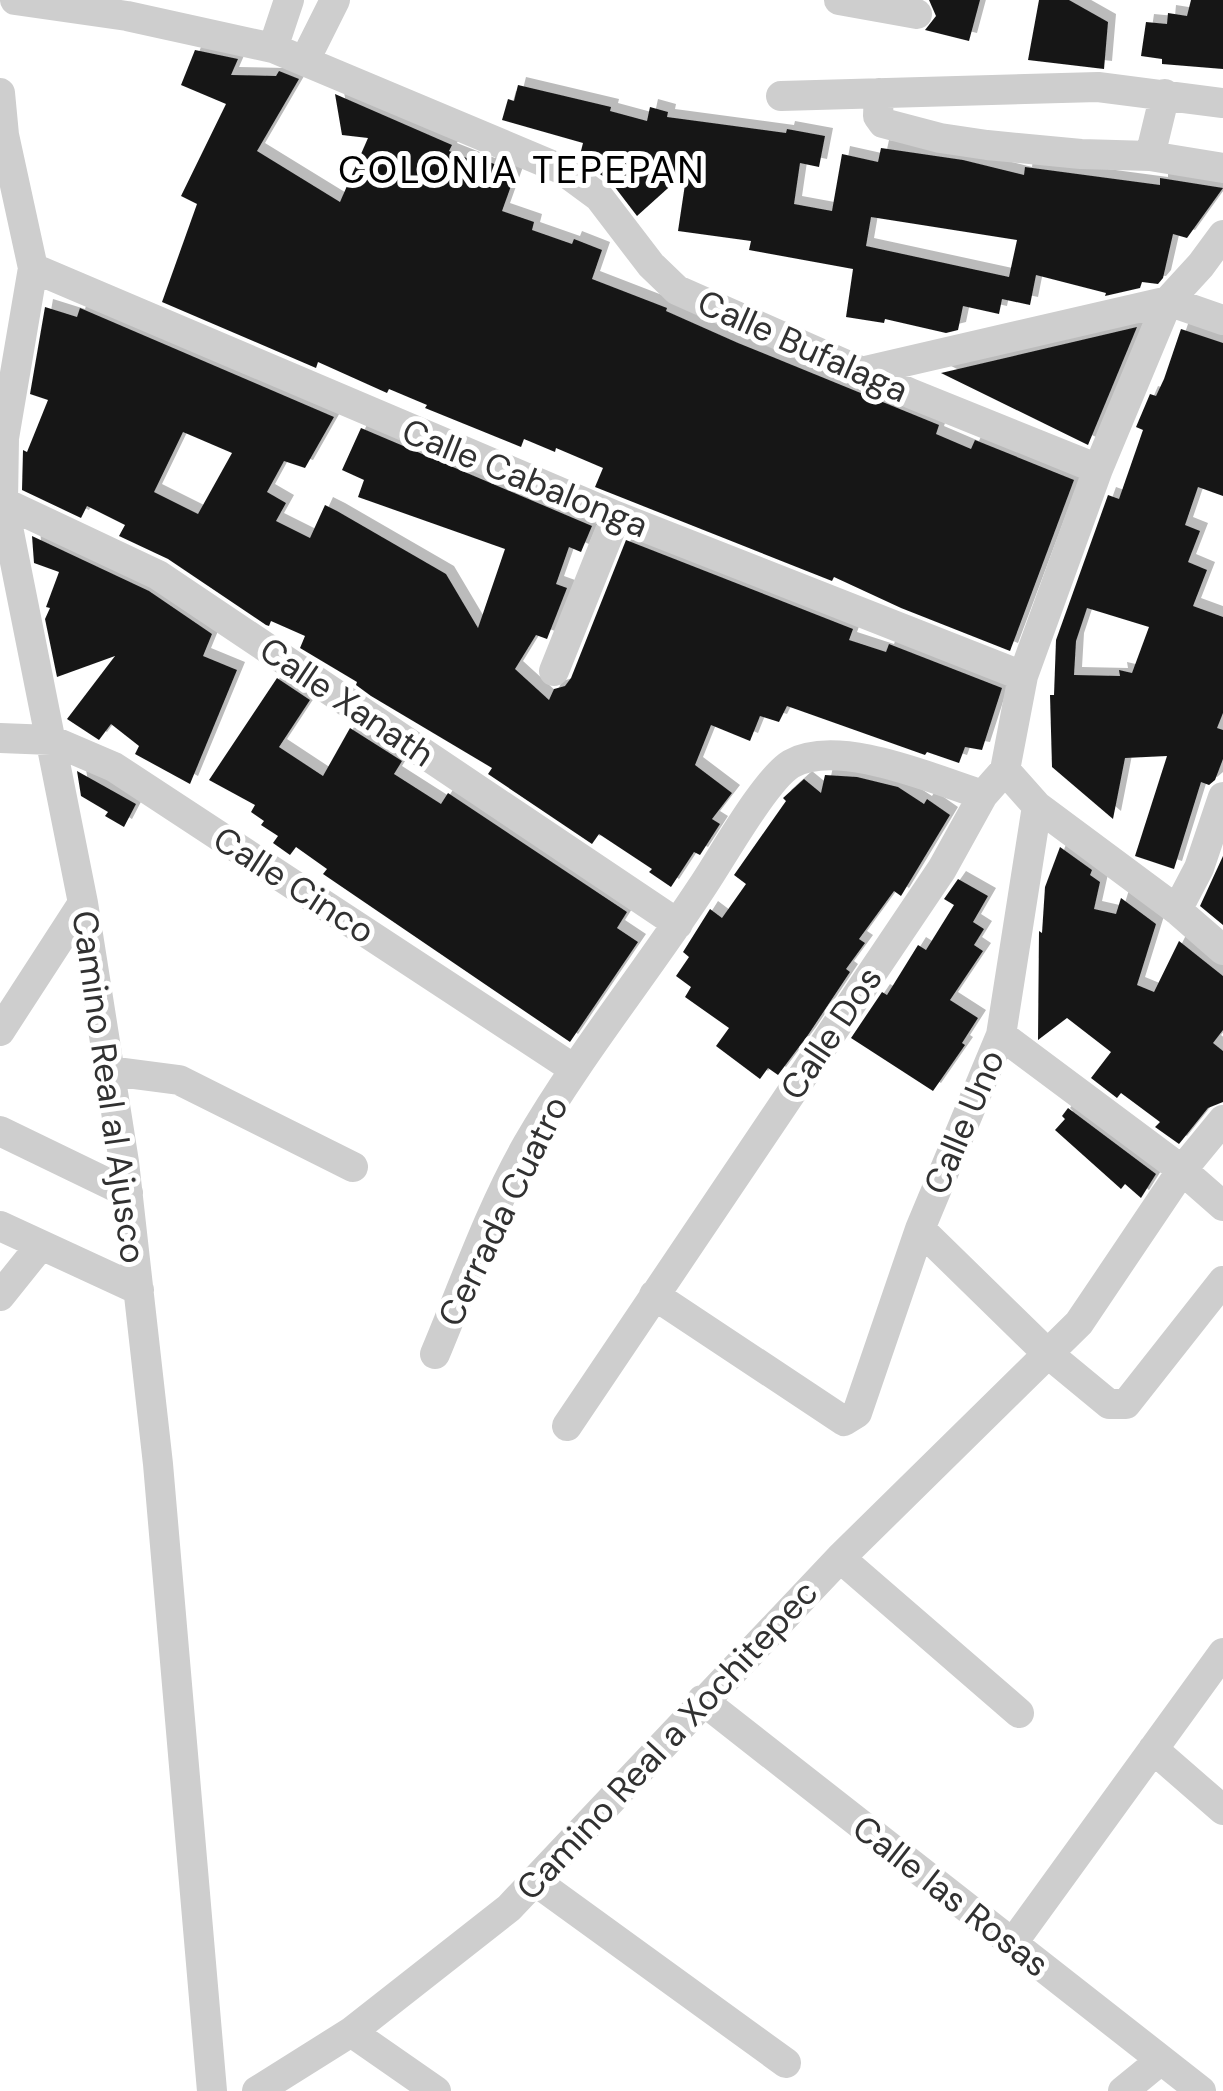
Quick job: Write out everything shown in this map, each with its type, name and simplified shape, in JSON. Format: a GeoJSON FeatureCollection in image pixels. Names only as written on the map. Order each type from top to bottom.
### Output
{"type":"FeatureCollection","features":[{"type":"Feature","properties":{"kind":"street"},"geometry":{"type":"LineString","coordinates":[[0,9],[1,0]]}},
{"type":"Feature","properties":{"kind":"street","name":"Calle Bufalaga"},"geometry":{"type":"LineString","coordinates":[[16,0],[127,16],[272,48],[561,169],[600,197],[650,264],[677,290],[806,349],[1098,469]]}},
{"type":"Feature","properties":{"kind":"street"},"geometry":{"type":"LineString","coordinates":[[272,48],[289,0]]}},
{"type":"Feature","properties":{"kind":"street"},"geometry":{"type":"LineString","coordinates":[[304,60],[335,0]]}},
{"type":"Feature","properties":{"kind":"street"},"geometry":{"type":"LineString","coordinates":[[839,0],[917,14]]}},
{"type":"Feature","properties":{"kind":"street"},"geometry":{"type":"LineString","coordinates":[[782,96],[1098,88],[1223,103]]}},
{"type":"Feature","properties":{"kind":"street","name":"Camino Real al Ajusco"},"geometry":{"type":"LineString","coordinates":[[0,93],[4,135],[33,268],[2,438],[4,502],[83,904],[128,1194],[158,1464],[212,2091]]}},
{"type":"Feature","properties":{"kind":"street"},"geometry":{"type":"LineString","coordinates":[[879,93],[878,116],[883,124],[940,138],[1081,154],[1150,156],[1223,168]]}},
{"type":"Feature","properties":{"kind":"street"},"geometry":{"type":"LineString","coordinates":[[1150,156],[1165,94]]}},
{"type":"Feature","properties":{"kind":"street"},"geometry":{"type":"LineString","coordinates":[[1223,235],[1168,301],[1098,469],[1023,676],[1006,770],[1037,806],[1177,910],[1223,950]]}},
{"type":"Feature","properties":{"kind":"street","name":"Calle Cabalonga"},"geometry":{"type":"LineString","coordinates":[[33,268],[616,516],[1023,676]]}},
{"type":"Feature","properties":{"kind":"street"},"geometry":{"type":"LineString","coordinates":[[865,371],[1168,301],[1223,320]]}},
{"type":"Feature","properties":{"kind":"street","name":"Calle Xanath"},"geometry":{"type":"LineString","coordinates":[[4,502],[158,574],[678,924]]}},
{"type":"Feature","properties":{"kind":"street"},"geometry":{"type":"LineString","coordinates":[[554,672],[616,516]]}},
{"type":"Feature","properties":{"kind":"street","name":"Calle Cinco"},"geometry":{"type":"LineString","coordinates":[[0,738],[51,740],[114,767],[574,1068]]}},
{"type":"Feature","properties":{"kind":"street","name":"Cerrada Cuatro"},"geometry":{"type":"LineString","coordinates":[[434,1354],[525,1148],[574,1068],[678,924],[769,786],[791,764],[818,756],[847,757],[982,794]]}},
{"type":"Feature","properties":{"kind":"street","name":"Calle Dos"},"geometry":{"type":"LineString","coordinates":[[567,1426],[942,870],[982,794],[1006,770]]}},
{"type":"Feature","properties":{"kind":"street"},"geometry":{"type":"LineString","coordinates":[[1177,910],[1200,868],[1223,797]]}},
{"type":"Feature","properties":{"kind":"street","name":"Calle Uno"},"geometry":{"type":"LineString","coordinates":[[654,1295],[844,1422],[857,1413],[920,1228],[1001,1034],[1037,806]]}},
{"type":"Feature","properties":{"kind":"street"},"geometry":{"type":"LineString","coordinates":[[0,1031],[83,904]]}},
{"type":"Feature","properties":{"kind":"street"},"geometry":{"type":"LineString","coordinates":[[1001,1034],[1182,1170],[1223,1206]]}},
{"type":"Feature","properties":{"kind":"street"},"geometry":{"type":"LineString","coordinates":[[110,1071],[179,1080],[353,1167]]}},
{"type":"Feature","properties":{"kind":"street","name":"Camino Real a Xochitepec"},"geometry":{"type":"LineString","coordinates":[[257,2091],[352,2032],[509,1908],[840,1558],[1078,1323],[1182,1170],[1223,1120]]}},
{"type":"Feature","properties":{"kind":"street"},"geometry":{"type":"LineString","coordinates":[[0,1131],[128,1194]]}},
{"type":"Feature","properties":{"kind":"street"},"geometry":{"type":"LineString","coordinates":[[0,1226],[139,1290]]}},
{"type":"Feature","properties":{"kind":"street"},"geometry":{"type":"LineString","coordinates":[[920,1228],[1046,1352],[1110,1404],[1126,1404],[1223,1281]]}},
{"type":"Feature","properties":{"kind":"street"},"geometry":{"type":"LineString","coordinates":[[0,1296],[41,1245]]}},
{"type":"Feature","properties":{"kind":"street"},"geometry":{"type":"LineString","coordinates":[[840,1558],[1018,1713]]}},
{"type":"Feature","properties":{"kind":"street"},"geometry":{"type":"LineString","coordinates":[[1012,1944],[1223,1653]]}},
{"type":"Feature","properties":{"kind":"street","name":"Calle las Rosas"},"geometry":{"type":"LineString","coordinates":[[702,1700],[1202,2091]]}},
{"type":"Feature","properties":{"kind":"street"},"geometry":{"type":"LineString","coordinates":[[1153,1749],[1223,1810]]}},
{"type":"Feature","properties":{"kind":"street"},"geometry":{"type":"LineString","coordinates":[[535,1881],[786,2063]]}},
{"type":"Feature","properties":{"kind":"street"},"geometry":{"type":"LineString","coordinates":[[352,2032],[436,2091]]}},
{"type":"Feature","properties":{"kind":"street"},"geometry":{"type":"LineString","coordinates":[[1123,2091],[1161,2060]]}},
{"type":"Feature","properties":{"kind":"building"},"geometry":{"type":"Polygon","coordinates":[[[929,0],[980,0],[969,41],[925,30],[936,16],[929,0]]]}},
{"type":"Feature","properties":{"kind":"building"},"geometry":{"type":"Polygon","coordinates":[[[1039,0],[1069,0],[1108,22],[1104,69],[1028,60],[1039,0]]]}},
{"type":"Feature","properties":{"kind":"building"},"geometry":{"type":"Polygon","coordinates":[[[1191,0],[1223,0],[1223,69],[1162,64],[1162,59],[1141,56],[1146,22],[1167,24],[1168,13],[1187,16],[1191,0]]]}},
{"type":"Feature","properties":{"kind":"building"},"geometry":{"type":"Polygon","coordinates":[[[195,50],[238,59],[231,75],[276,76],[279,71],[299,79],[257,151],[340,202],[368,138],[342,135],[335,94],[452,145],[449,151],[516,172],[502,211],[534,222],[532,230],[602,250],[592,279],[939,425],[936,434],[971,449],[975,440],[1074,480],[1010,651],[834,577],[832,581],[595,487],[603,468],[556,448],[555,452],[524,439],[521,447],[389,389],[387,393],[318,362],[316,368],[162,302],[197,204],[181,196],[226,104],[181,85],[195,50]]]}},
{"type":"Feature","properties":{"kind":"building"},"geometry":{"type":"Polygon","coordinates":[[[518,85],[611,107],[610,111],[647,121],[650,107],[668,112],[667,117],[825,136],[819,167],[800,163],[794,204],[832,211],[842,154],[878,162],[881,148],[963,160],[1024,175],[1025,167],[1160,185],[1160,178],[1223,188],[1187,238],[1173,234],[1163,278],[1158,284],[1142,282],[1140,288],[1105,296],[1106,293],[1036,275],[1030,305],[1002,299],[999,314],[963,306],[958,330],[946,333],[885,319],[884,323],[846,317],[853,269],[749,250],[751,241],[678,231],[687,171],[637,216],[611,182],[579,159],[583,143],[502,120],[508,99],[514,101],[518,85]],[[871,217],[866,246],[1009,277],[1017,240],[871,217]]]}},
{"type":"Feature","properties":{"kind":"building"},"geometry":{"type":"Polygon","coordinates":[[[45,307],[77,317],[80,308],[334,417],[305,468],[284,461],[267,492],[286,503],[276,521],[310,538],[325,505],[337,511],[446,574],[478,628],[505,549],[358,497],[364,480],[342,470],[361,428],[592,526],[581,552],[569,547],[556,584],[567,588],[547,639],[536,635],[515,669],[549,700],[554,689],[565,686],[571,678],[626,540],[853,629],[849,640],[886,652],[889,644],[1002,688],[982,750],[965,747],[959,763],[927,752],[925,755],[787,706],[779,722],[760,716],[750,741],[711,725],[695,765],[732,793],[712,819],[720,824],[700,855],[694,852],[671,887],[649,872],[652,869],[599,834],[592,844],[488,774],[492,768],[371,696],[357,682],[300,648],[305,636],[271,621],[266,625],[168,559],[119,536],[125,525],[87,506],[81,518],[22,490],[23,450],[27,452],[48,400],[30,394],[45,307]],[[183,432],[154,492],[198,514],[232,453],[183,432]]]}},
{"type":"Feature","properties":{"kind":"building"},"geometry":{"type":"Polygon","coordinates":[[[1137,327],[1088,445],[941,373],[1137,327]]]}},
{"type":"Feature","properties":{"kind":"building"},"geometry":{"type":"Polygon","coordinates":[[[1181,329],[1223,343],[1223,496],[1198,487],[1185,525],[1200,531],[1188,562],[1207,570],[1193,606],[1223,617],[1223,713],[1217,728],[1223,730],[1223,759],[1215,780],[1209,785],[1201,782],[1174,869],[1135,856],[1167,756],[1125,758],[1113,819],[1052,767],[1050,695],[1054,695],[1056,640],[1108,495],[1119,499],[1143,430],[1136,427],[1150,394],[1156,396],[1181,329]],[[1087,608],[1076,641],[1074,675],[1120,676],[1119,670],[1132,673],[1149,627],[1087,608]]]}},
{"type":"Feature","properties":{"kind":"building"},"geometry":{"type":"Polygon","coordinates":[[[32,536],[149,591],[212,634],[203,656],[237,670],[190,784],[135,754],[139,746],[111,724],[99,740],[67,719],[115,656],[57,677],[45,619],[59,572],[34,563],[32,536]]]}},
{"type":"Feature","properties":{"kind":"building"},"geometry":{"type":"Polygon","coordinates":[[[277,678],[310,700],[279,747],[323,776],[350,728],[402,761],[394,774],[441,804],[448,793],[627,912],[617,928],[638,942],[570,1042],[323,874],[327,869],[296,847],[290,855],[273,843],[278,836],[261,825],[264,821],[251,812],[255,805],[209,780],[277,678]]]}},
{"type":"Feature","properties":{"kind":"building"},"geometry":{"type":"Polygon","coordinates":[[[77,771],[136,804],[124,827],[81,796],[77,771]]]}},
{"type":"Feature","properties":{"kind":"building"},"geometry":{"type":"Polygon","coordinates":[[[825,775],[857,777],[898,787],[924,804],[927,799],[950,815],[901,896],[894,891],[859,939],[865,943],[846,969],[850,972],[808,1035],[778,1075],[768,1068],[760,1079],[716,1046],[729,1028],[685,997],[691,987],[676,976],[689,957],[683,952],[710,909],[722,918],[746,884],[734,875],[786,801],[783,798],[804,779],[821,793],[825,775]]]}},
{"type":"Feature","properties":{"kind":"building"},"geometry":{"type":"Polygon","coordinates":[[[1060,847],[1092,870],[1090,875],[1100,882],[1094,909],[1116,914],[1121,898],[1156,924],[1137,985],[1154,992],[1179,941],[1223,976],[1223,1030],[1213,1043],[1223,1051],[1223,1102],[1208,1108],[1179,1144],[1155,1127],[1160,1122],[1121,1093],[1117,1098],[1091,1078],[1111,1052],[1067,1018],[1038,1040],[1039,931],[1042,933],[1045,887],[1060,847]]]}},
{"type":"Feature","properties":{"kind":"building"},"geometry":{"type":"Polygon","coordinates":[[[1223,856],[1223,925],[1200,906],[1223,856]]]}},
{"type":"Feature","properties":{"kind":"building"},"geometry":{"type":"Polygon","coordinates":[[[958,879],[988,896],[973,922],[984,929],[974,945],[983,951],[950,1000],[978,1018],[962,1043],[965,1045],[933,1091],[851,1038],[882,992],[887,995],[918,945],[926,950],[954,905],[944,899],[958,879]]]}},
{"type":"Feature","properties":{"kind":"building"},"geometry":{"type":"Polygon","coordinates":[[[1068,1108],[1156,1174],[1141,1198],[1125,1184],[1121,1189],[1055,1130],[1065,1119],[1062,1116],[1068,1108]]]}},
{"type":"Feature","properties":{"kind":"district","name":"COLONIA TEPEPAN"},"geometry":{"type":"Point","coordinates":[522,170]}}]}
